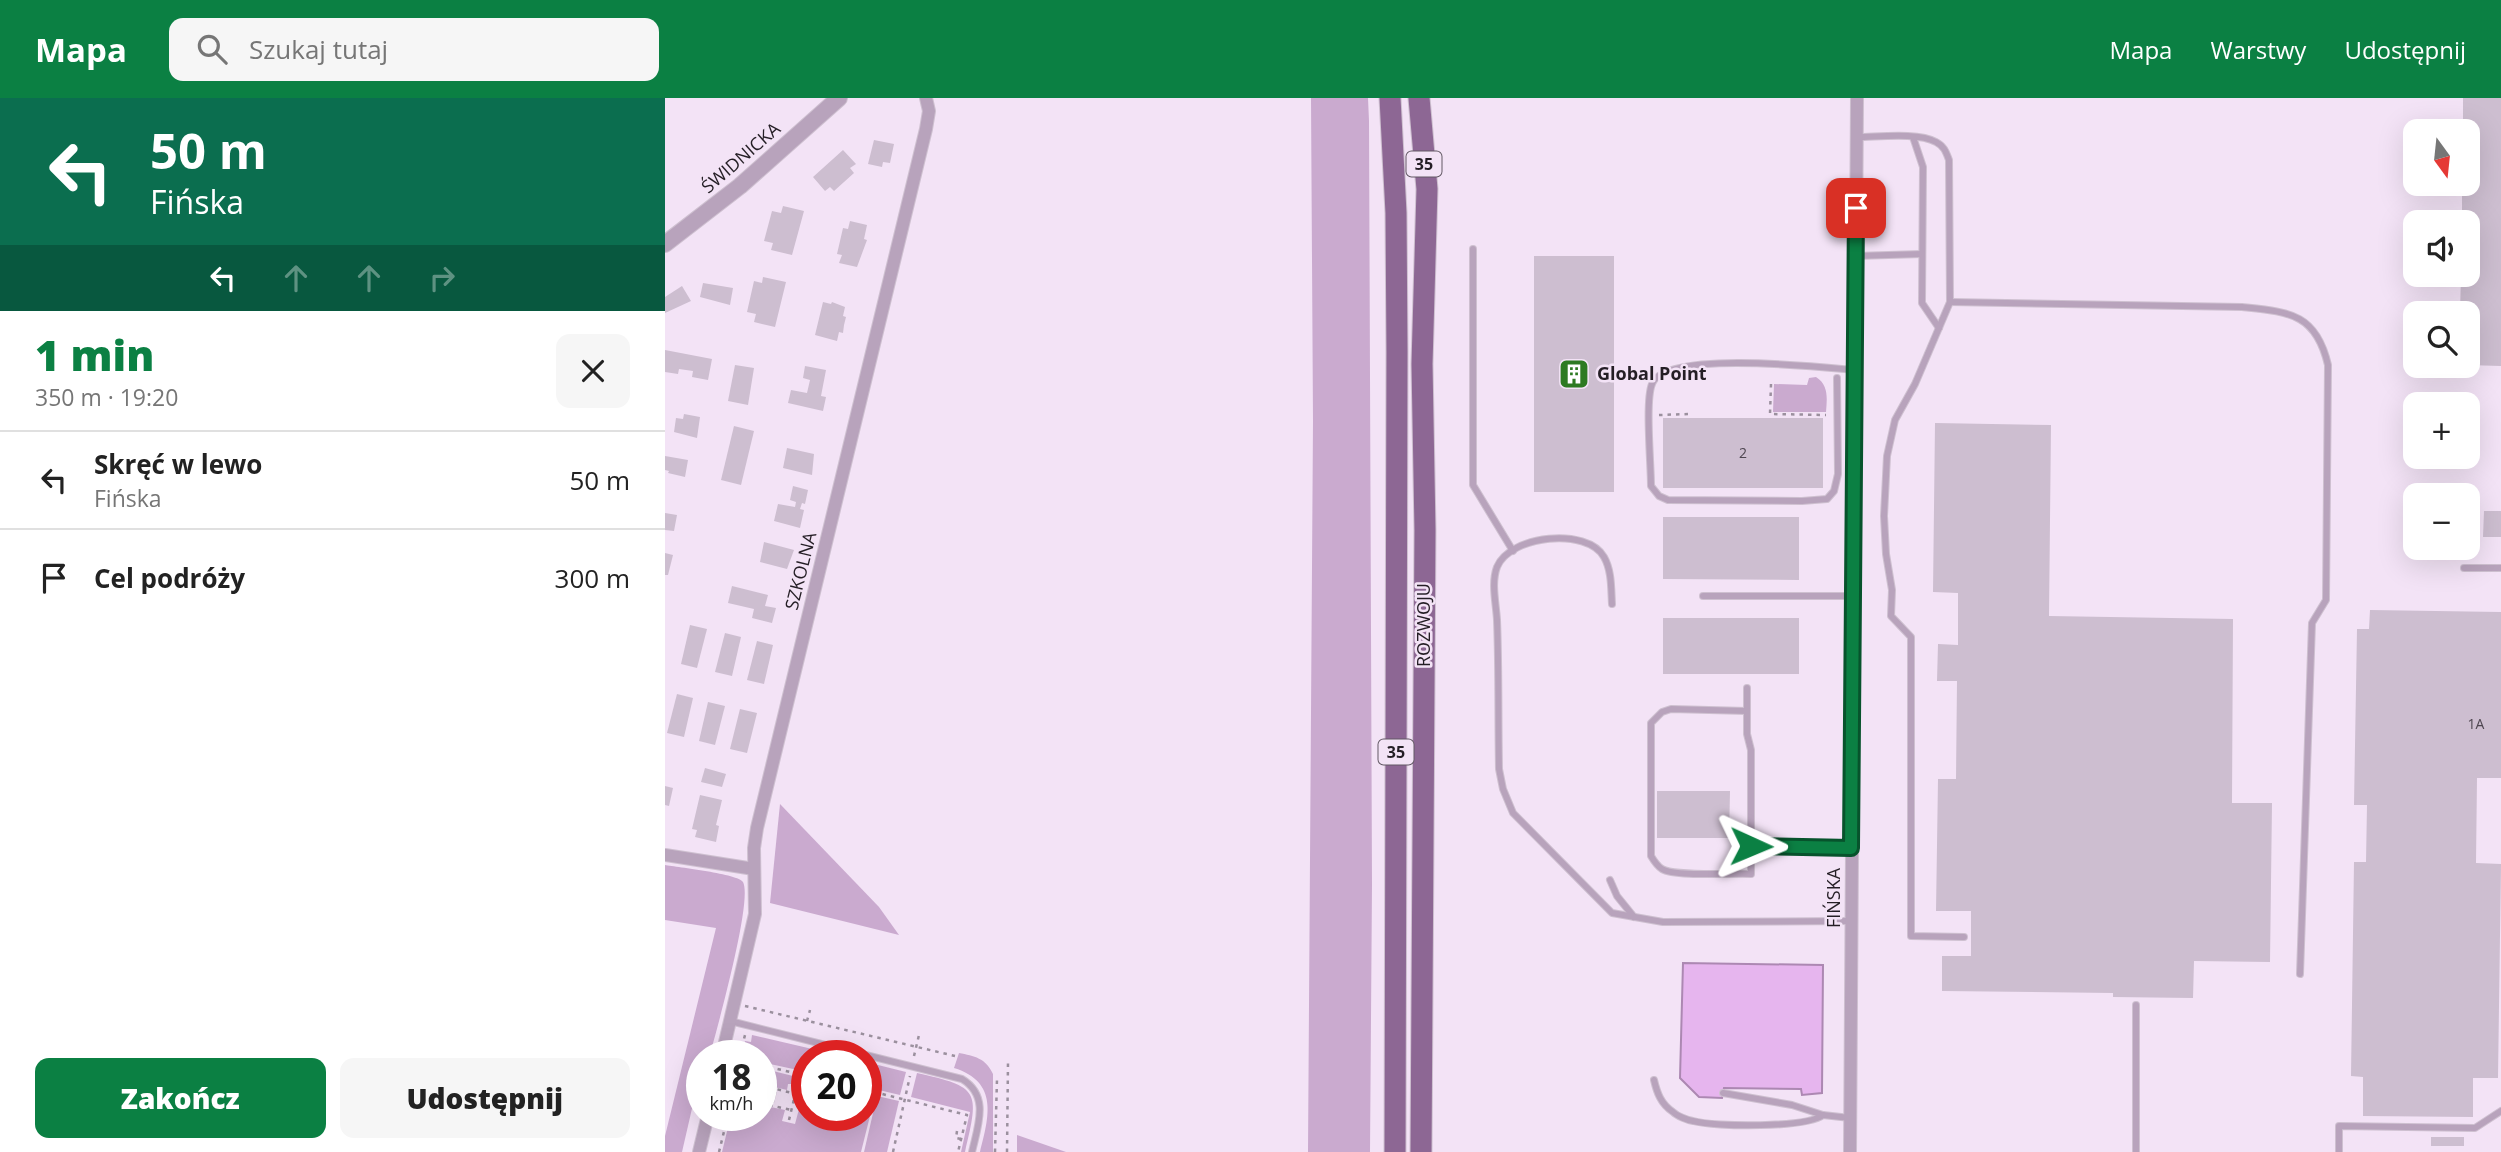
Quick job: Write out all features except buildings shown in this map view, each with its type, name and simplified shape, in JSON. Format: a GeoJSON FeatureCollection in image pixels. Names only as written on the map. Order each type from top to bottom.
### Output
{"type":"FeatureCollection","features":[{"type":"Feature","properties":{"kind":"main road","name":"ROZWOJU"},"geometry":{"type":"LineString","coordinates":[[1389,98],[1395,186],[1397,352],[1395,1152]]}},
{"type":"Feature","properties":{"kind":"main road","name":"ROZWOJU"},"geometry":{"type":"LineString","coordinates":[[1419,98],[1427,189],[1422,364],[1425,530],[1421,1152]]}},
{"type":"Feature","properties":{"kind":"street","name":"ŚWIDNICKA"},"geometry":{"type":"LineString","coordinates":[[665,244],[740,186],[839,98]]}},
{"type":"Feature","properties":{"kind":"street","name":"SZKOLNA"},"geometry":{"type":"LineString","coordinates":[[726,1040],[755,914],[757,828],[926,129],[929,111],[926,98]]}},
{"type":"Feature","properties":{"kind":"street","name":"FIŃSKA"},"geometry":{"type":"LineString","coordinates":[[1850,1152],[1857,98]]}},
{"type":"Feature","properties":{"kind":"street"},"geometry":{"type":"LineString","coordinates":[[665,855],[754,869]]}},
{"type":"Feature","properties":{"kind":"street"},"geometry":{"type":"LineString","coordinates":[[699,1152],[704,1131]]}},
{"type":"Feature","properties":{"kind":"lane"},"geometry":{"type":"LineString","coordinates":[[1857,137],[1913,137],[1936,141],[1945,148],[1949,160],[1950,302],[1915,384],[1895,420],[1887,456],[1884,516],[1892,590],[1891,616],[1910,637],[1911,936],[1964,937]]}},
{"type":"Feature","properties":{"kind":"lane"},"geometry":{"type":"LineString","coordinates":[[1913,137],[1923,167],[1922,303],[1939,328]]}},
{"type":"Feature","properties":{"kind":"lane"},"geometry":{"type":"LineString","coordinates":[[1473,249],[1473,485],[1513,551]]}},
{"type":"Feature","properties":{"kind":"lane"},"geometry":{"type":"LineString","coordinates":[[1855,256],[1922,254]]}},
{"type":"Feature","properties":{"kind":"lane"},"geometry":{"type":"LineString","coordinates":[[1950,302],[2242,307],[2276,311],[2300,317],[2316,332],[2324,347],[2328,365],[2326,600],[2312,623],[2300,974]]}},
{"type":"Feature","properties":{"kind":"lane"},"geometry":{"type":"LineString","coordinates":[[1837,378],[1838,474],[1834,491],[1826,499],[1668,500],[1659,496],[1651,486],[1651,385],[1664,372],[1720,362],[1854,370]]}},
{"type":"Feature","properties":{"kind":"lane"},"geometry":{"type":"LineString","coordinates":[[1612,604],[1610,574],[1604,556],[1592,545],[1566,538],[1545,538],[1524,544],[1497,566],[1494,583],[1499,769],[1503,789],[1513,813],[1612,913],[1663,922],[1851,921]]}},
{"type":"Feature","properties":{"kind":"lane"},"geometry":{"type":"LineString","coordinates":[[2464,568],[2501,568]]}},
{"type":"Feature","properties":{"kind":"lane"},"geometry":{"type":"LineString","coordinates":[[1703,596],[1854,596]]}},
{"type":"Feature","properties":{"kind":"lane"},"geometry":{"type":"LineString","coordinates":[[1747,688],[1747,711],[1747,734],[1751,750],[1751,874],[1672,872],[1660,868],[1651,856],[1651,723],[1662,712],[1671,709],[1747,711]]}},
{"type":"Feature","properties":{"kind":"lane"},"geometry":{"type":"LineString","coordinates":[[1751,846],[1851,848]]}},
{"type":"Feature","properties":{"kind":"lane"},"geometry":{"type":"LineString","coordinates":[[1610,880],[1617,896],[1634,917]]}},
{"type":"Feature","properties":{"kind":"lane"},"geometry":{"type":"LineString","coordinates":[[2136,1005],[2136,1152]]}},
{"type":"Feature","properties":{"kind":"lane"},"geometry":{"type":"LineString","coordinates":[[730,1021],[962,1079],[977,1093],[981,1113],[972,1152]]}},
{"type":"Feature","properties":{"kind":"lane"},"geometry":{"type":"LineString","coordinates":[[1654,1080],[1658,1096],[1665,1105],[1673,1113],[1692,1121],[1732,1124],[1795,1123],[1817,1120],[1823,1115]]}},
{"type":"Feature","properties":{"kind":"lane"},"geometry":{"type":"LineString","coordinates":[[1723,1093],[1792,1105],[1823,1115],[1850,1118]]}},
{"type":"Feature","properties":{"kind":"lane"},"geometry":{"type":"LineString","coordinates":[[2339,1152],[2339,1126],[2475,1128],[2501,1111]]}},
{"type":"Feature","properties":{"kind":"path"},"geometry":{"type":"LineString","coordinates":[[1771,384],[1770,414],[1830,415]]}},
{"type":"Feature","properties":{"kind":"path"},"geometry":{"type":"LineString","coordinates":[[1650,415],[1690,414]]}},
{"type":"Feature","properties":{"kind":"path"},"geometry":{"type":"LineString","coordinates":[[743,1004],[955,1056]]}},
{"type":"Feature","properties":{"kind":"path"},"geometry":{"type":"LineString","coordinates":[[807,1021],[810,1010]]}},
{"type":"Feature","properties":{"kind":"path"},"geometry":{"type":"LineString","coordinates":[[893,1152],[919,1035]]}},
{"type":"Feature","properties":{"kind":"path"},"geometry":{"type":"LineString","coordinates":[[1007,1152],[1008,1062]]}},
{"type":"Feature","properties":{"kind":"path"},"geometry":{"type":"LineString","coordinates":[[995,1152],[997,1079]]}},
{"type":"Feature","properties":{"kind":"path"},"geometry":{"type":"LineString","coordinates":[[882,1094],[967,1115],[958,1152]]}},
{"type":"Feature","properties":{"kind":"path"},"geometry":{"type":"LineString","coordinates":[[789,1120],[791,1113]]}},
{"type":"Feature","properties":{"kind":"path"},"geometry":{"type":"LineString","coordinates":[[719,1152],[724,1131]]}},
{"type":"Feature","properties":{"kind":"path"},"geometry":{"type":"LineString","coordinates":[[957,1131],[956,1138],[961,1139]]}},
{"type":"Feature","properties":{"kind":"shaded area"},"geometry":{"type":"Polygon","coordinates":[[[1311,98],[1368,98],[1372,884],[1370,1152],[1308,1152],[1313,421],[1311,98]]]}},
{"type":"Feature","properties":{"kind":"shaded area"},"geometry":{"type":"Polygon","coordinates":[[[1816,377],[1825,388],[1826,412],[1773,412],[1774,384],[1807,385],[1809,378],[1816,377]]]}},
{"type":"Feature","properties":{"kind":"shaded area"},"geometry":{"type":"Polygon","coordinates":[[[780,804],[879,907],[899,935],[770,903],[780,804]]]}},
{"type":"Feature","properties":{"kind":"shaded area"},"geometry":{"type":"Polygon","coordinates":[[[665,865],[720,874],[743,882],[745,893],[739,938],[714,1040],[689,1040],[716,928],[665,920],[665,865]]]}},
{"type":"Feature","properties":{"kind":"shaded area"},"geometry":{"type":"Polygon","coordinates":[[[1683,963],[1823,965],[1822,1093],[1802,1095],[1801,1089],[1724,1088],[1722,1098],[1699,1097],[1680,1078],[1683,963]]]}},
{"type":"Feature","properties":{"kind":"shaded area"},"geometry":{"type":"Polygon","coordinates":[[[752,1035],[774,1040],[751,1040],[752,1035]]]}},
{"type":"Feature","properties":{"kind":"shaded area"},"geometry":{"type":"Polygon","coordinates":[[[777,1041],[791,1044],[791,1069],[777,1065],[777,1041]]]}},
{"type":"Feature","properties":{"kind":"shaded area"},"geometry":{"type":"Polygon","coordinates":[[[686,1050],[687,1131],[682,1152],[665,1152],[665,1136],[686,1050]]]}},
{"type":"Feature","properties":{"kind":"shaded area"},"geometry":{"type":"Polygon","coordinates":[[[959,1053],[983,1061],[993,1074],[993,1152],[980,1152],[988,1114],[987,1102],[978,1082],[954,1068],[959,1053]]]}},
{"type":"Feature","properties":{"kind":"shaded area"},"geometry":{"type":"Polygon","coordinates":[[[882,1066],[906,1072],[900,1095],[882,1091],[882,1066]]]}},
{"type":"Feature","properties":{"kind":"shaded area"},"geometry":{"type":"Polygon","coordinates":[[[777,1072],[791,1076],[791,1084],[788,1084],[787,1090],[777,1088],[777,1072]]]}},
{"type":"Feature","properties":{"kind":"shaded area"},"geometry":{"type":"Polygon","coordinates":[[[917,1073],[953,1083],[970,1094],[973,1115],[965,1152],[961,1152],[970,1112],[911,1097],[917,1073]]]}},
{"type":"Feature","properties":{"kind":"shaded area"},"geometry":{"type":"Polygon","coordinates":[[[882,1097],[899,1101],[887,1152],[864,1152],[869,1131],[882,1131],[882,1097]]]}},
{"type":"Feature","properties":{"kind":"shaded area"},"geometry":{"type":"Polygon","coordinates":[[[777,1108],[785,1110],[782,1121],[791,1123],[791,1131],[866,1131],[861,1152],[722,1152],[727,1131],[777,1131],[777,1108]]]}},
{"type":"Feature","properties":{"kind":"shaded area"},"geometry":{"type":"Polygon","coordinates":[[[1017,1135],[1066,1152],[1017,1152],[1017,1135]]]}},
{"type":"Feature","properties":{"kind":"place","name":"Global Point"},"geometry":{"type":"Point","coordinates":[1574,374]}},
{"type":"Feature","properties":{"kind":"route"},"geometry":{"type":"LineString","coordinates":[[1751,846],[1851,848],[1856,208]]}}]}
